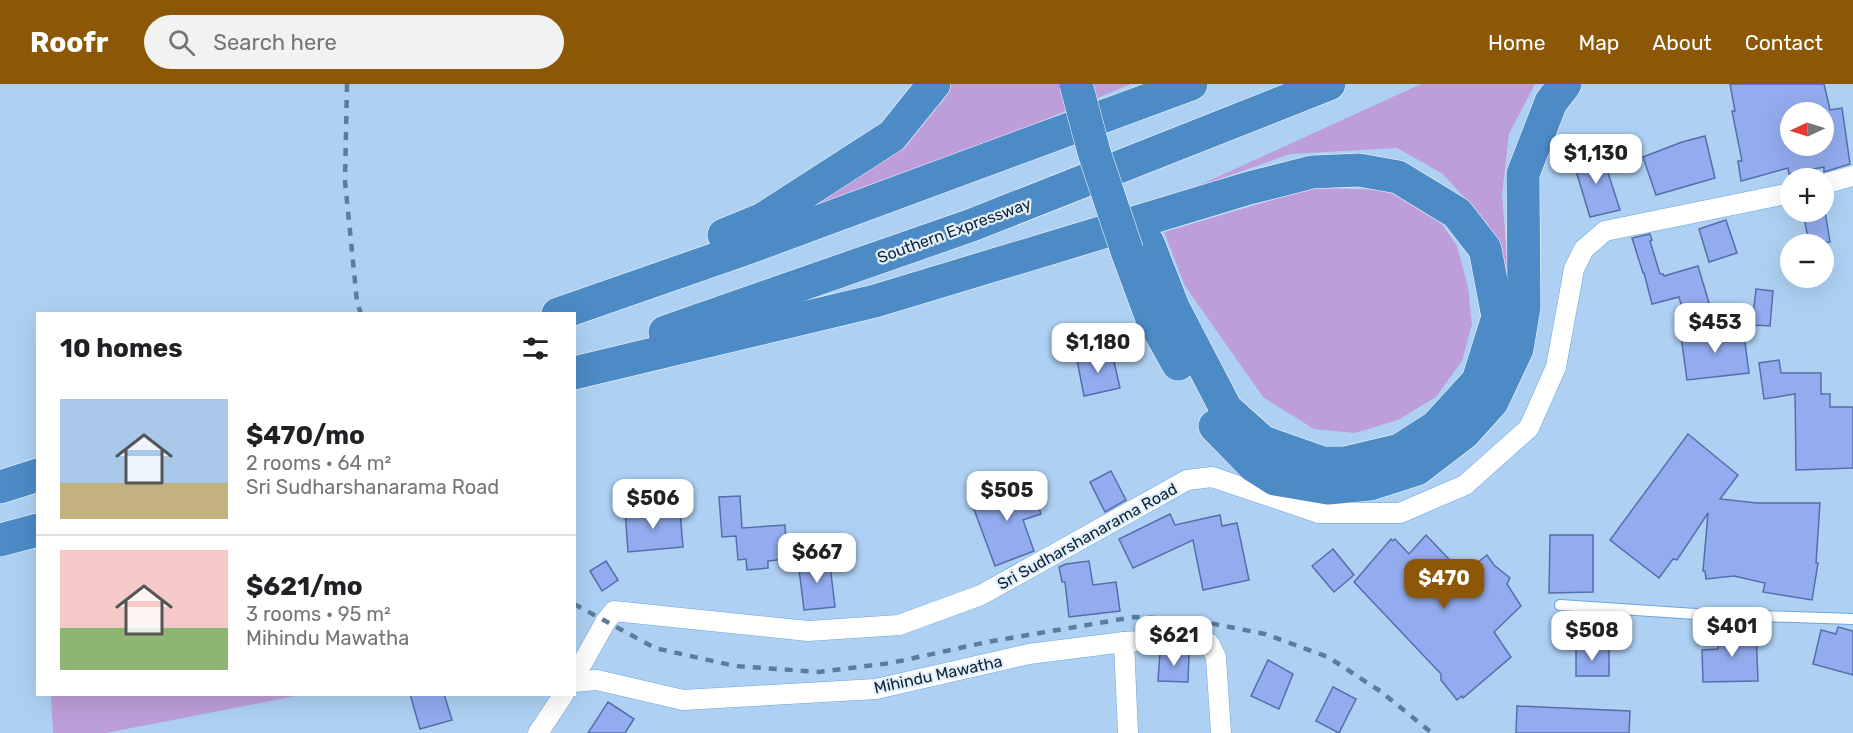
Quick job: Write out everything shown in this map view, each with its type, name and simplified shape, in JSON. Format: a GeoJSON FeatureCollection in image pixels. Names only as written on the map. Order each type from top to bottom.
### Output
{"type":"FeatureCollection","features":[{"type":"Feature","properties":{"kind":"highway"},"geometry":{"type":"LineString","coordinates":[[542,312],[763,219],[892,136],[934,84]]}},
{"type":"Feature","properties":{"kind":"highway"},"geometry":{"type":"LineString","coordinates":[[576,373],[875,301],[1249,188],[1312,172],[1359,170],[1398,177],[1457,213],[1485,249],[1498,317],[1478,381],[1436,427],[1400,450],[1345,463],[1323,463],[1263,442],[1226,409],[1173,307],[1138,247],[1094,152],[1076,84]]}},
{"type":"Feature","properties":{"kind":"highway"},"geometry":{"type":"LineString","coordinates":[[1100,84],[1138,247],[1151,316],[1207,417],[1253,465],[1275,479],[1328,488],[1370,484],[1417,469],[1464,433],[1492,402],[1517,349],[1524,307],[1523,174],[1551,102],[1565,84]]}},
{"type":"Feature","properties":{"kind":"highway"},"geometry":{"type":"LineString","coordinates":[[564,312],[1010,153],[1191,84]]}},
{"type":"Feature","properties":{"kind":"highway","name":"Southern Expressway"},"geometry":{"type":"LineString","coordinates":[[576,363],[972,225],[1329,84]]}},
{"type":"Feature","properties":{"kind":"highway"},"geometry":{"type":"LineString","coordinates":[[0,487],[36,476]]}},
{"type":"Feature","properties":{"kind":"highway"},"geometry":{"type":"LineString","coordinates":[[0,540],[36,531]]}},
{"type":"Feature","properties":{"kind":"street"},"geometry":{"type":"LineString","coordinates":[[1834,181],[1853,176]]}},
{"type":"Feature","properties":{"kind":"street","name":"Sri Sudharshanarama Road"},"geometry":{"type":"LineString","coordinates":[[576,676],[606,621],[614,611],[808,631],[899,625],[981,595],[1187,480],[1212,477],[1319,513],[1400,513],[1464,485],[1529,428],[1556,367],[1574,269],[1584,249],[1605,231],[1780,195]]}},
{"type":"Feature","properties":{"kind":"street","name":"Mihindu Mawatha"},"geometry":{"type":"LineString","coordinates":[[576,680],[597,680],[683,700],[876,689],[1029,654],[1124,642],[1193,638],[1209,643],[1216,657],[1221,733]]}},
{"type":"Feature","properties":{"kind":"street"},"geometry":{"type":"LineString","coordinates":[[1124,642],[1128,733]]}},
{"type":"Feature","properties":{"kind":"street"},"geometry":{"type":"LineString","coordinates":[[538,733],[563,696]]}},
{"type":"Feature","properties":{"kind":"lane"},"geometry":{"type":"LineString","coordinates":[[1560,605],[1696,614],[1853,619]]}},
{"type":"Feature","properties":{"kind":"shaded area"},"geometry":{"type":"Polygon","coordinates":[[[946,84],[1131,84],[767,235],[946,84]]]}},
{"type":"Feature","properties":{"kind":"shaded area"},"geometry":{"type":"Polygon","coordinates":[[[1421,84],[1535,84],[1509,134],[1502,195],[1509,280],[1502,277],[1488,224],[1443,174],[1397,148],[1290,154],[1189,190],[1421,84]]]}},
{"type":"Feature","properties":{"kind":"shaded area"},"geometry":{"type":"Polygon","coordinates":[[[1312,188],[1395,190],[1433,211],[1457,246],[1468,287],[1472,324],[1462,361],[1436,397],[1398,420],[1355,433],[1314,429],[1263,397],[1185,286],[1164,232],[1312,188]]]}},
{"type":"Feature","properties":{"kind":"shaded area"},"geometry":{"type":"Polygon","coordinates":[[[51,696],[296,696],[106,733],[53,733],[51,696]]]}},
{"type":"Feature","properties":{"kind":"building"},"geometry":{"type":"Polygon","coordinates":[[[1730,84],[1824,84],[1828,102],[1780,102],[1780,156],[1834,156],[1834,109],[1842,108],[1850,164],[1834,169],[1780,168],[1780,170],[1741,181],[1738,161],[1742,161],[1732,111],[1735,111],[1730,84]]]}},
{"type":"Feature","properties":{"kind":"building"},"geometry":{"type":"Polygon","coordinates":[[[1705,136],[1715,178],[1656,195],[1643,157],[1705,136]]]}},
{"type":"Feature","properties":{"kind":"building"},"geometry":{"type":"Polygon","coordinates":[[[1597,153],[1598,156],[1602,154],[1620,210],[1590,217],[1573,161],[1597,153]]]}},
{"type":"Feature","properties":{"kind":"building"},"geometry":{"type":"Polygon","coordinates":[[[1726,220],[1737,253],[1709,262],[1699,229],[1726,220]]]}},
{"type":"Feature","properties":{"kind":"building"},"geometry":{"type":"Polygon","coordinates":[[[1805,222],[1827,222],[1829,234],[1807,234],[1805,222]]]}},
{"type":"Feature","properties":{"kind":"building"},"geometry":{"type":"Polygon","coordinates":[[[1650,234],[1660,274],[1664,276],[1698,266],[1709,303],[1683,311],[1679,297],[1652,304],[1632,238],[1650,234]]]}},
{"type":"Feature","properties":{"kind":"building"},"geometry":{"type":"Polygon","coordinates":[[[1756,289],[1773,291],[1770,326],[1752,325],[1756,289]]]}},
{"type":"Feature","properties":{"kind":"building"},"geometry":{"type":"Polygon","coordinates":[[[1743,328],[1749,373],[1687,380],[1681,336],[1743,328]]]}},
{"type":"Feature","properties":{"kind":"building"},"geometry":{"type":"Polygon","coordinates":[[[1112,353],[1120,388],[1084,396],[1077,360],[1112,353]]]}},
{"type":"Feature","properties":{"kind":"building"},"geometry":{"type":"Polygon","coordinates":[[[1779,360],[1781,373],[1821,373],[1821,394],[1830,394],[1830,407],[1853,407],[1853,468],[1796,470],[1795,394],[1764,399],[1759,363],[1779,360]]]}},
{"type":"Feature","properties":{"kind":"building"},"geometry":{"type":"Polygon","coordinates":[[[1688,434],[1738,475],[1720,499],[1757,503],[1820,503],[1816,563],[1818,563],[1812,600],[1763,592],[1765,583],[1734,576],[1706,579],[1705,571],[1703,571],[1708,513],[1677,560],[1673,559],[1659,578],[1610,540],[1688,434]]]}},
{"type":"Feature","properties":{"kind":"building"},"geometry":{"type":"Polygon","coordinates":[[[1111,471],[1126,500],[1105,512],[1090,482],[1111,471]]]}},
{"type":"Feature","properties":{"kind":"building"},"geometry":{"type":"Polygon","coordinates":[[[1029,482],[1041,514],[1023,520],[1034,551],[995,566],[972,504],[1029,482]]]}},
{"type":"Feature","properties":{"kind":"building"},"geometry":{"type":"Polygon","coordinates":[[[740,496],[742,528],[785,525],[787,559],[768,561],[768,568],[747,570],[746,559],[738,560],[736,536],[722,537],[719,497],[740,496]]]}},
{"type":"Feature","properties":{"kind":"building"},"geometry":{"type":"Polygon","coordinates":[[[647,508],[648,514],[680,511],[683,547],[628,552],[625,510],[647,508]]]}},
{"type":"Feature","properties":{"kind":"building"},"geometry":{"type":"Polygon","coordinates":[[[1170,514],[1175,525],[1220,515],[1222,526],[1237,523],[1249,580],[1203,590],[1193,540],[1133,568],[1119,539],[1170,514]]]}},
{"type":"Feature","properties":{"kind":"building"},"geometry":{"type":"Polygon","coordinates":[[[1426,535],[1463,574],[1487,555],[1494,565],[1510,578],[1507,584],[1521,606],[1494,632],[1511,657],[1463,698],[1462,696],[1457,700],[1441,680],[1441,674],[1354,582],[1391,539],[1393,541],[1395,539],[1409,554],[1426,535]]]}},
{"type":"Feature","properties":{"kind":"building"},"geometry":{"type":"Polygon","coordinates":[[[1550,535],[1593,535],[1593,592],[1549,593],[1550,535]]]}},
{"type":"Feature","properties":{"kind":"building"},"geometry":{"type":"Polygon","coordinates":[[[1333,549],[1354,575],[1334,592],[1312,566],[1333,549]]]}},
{"type":"Feature","properties":{"kind":"building"},"geometry":{"type":"Polygon","coordinates":[[[829,557],[835,607],[804,610],[798,561],[829,557]]]}},
{"type":"Feature","properties":{"kind":"building"},"geometry":{"type":"Polygon","coordinates":[[[606,561],[618,580],[602,591],[590,571],[606,561]]]}},
{"type":"Feature","properties":{"kind":"building"},"geometry":{"type":"Polygon","coordinates":[[[1089,561],[1093,585],[1116,582],[1120,611],[1069,617],[1065,582],[1062,582],[1059,567],[1089,561]]]}},
{"type":"Feature","properties":{"kind":"building"},"geometry":{"type":"Polygon","coordinates":[[[1838,627],[1853,631],[1853,675],[1813,664],[1821,630],[1836,634],[1838,627]]]}},
{"type":"Feature","properties":{"kind":"building"},"geometry":{"type":"Polygon","coordinates":[[[1756,630],[1758,681],[1703,682],[1702,650],[1718,649],[1718,631],[1756,630]]]}},
{"type":"Feature","properties":{"kind":"building"},"geometry":{"type":"Polygon","coordinates":[[[1576,648],[1609,648],[1609,676],[1576,676],[1576,648]]]}},
{"type":"Feature","properties":{"kind":"building"},"geometry":{"type":"Polygon","coordinates":[[[1160,652],[1189,653],[1188,682],[1158,681],[1160,652]]]}},
{"type":"Feature","properties":{"kind":"building"},"geometry":{"type":"Polygon","coordinates":[[[1268,660],[1293,674],[1279,709],[1251,696],[1268,660]]]}},
{"type":"Feature","properties":{"kind":"building"},"geometry":{"type":"Polygon","coordinates":[[[1333,687],[1356,699],[1339,733],[1316,721],[1333,687]]]}},
{"type":"Feature","properties":{"kind":"building"},"geometry":{"type":"Polygon","coordinates":[[[411,696],[445,696],[452,720],[420,729],[411,696]]]}},
{"type":"Feature","properties":{"kind":"building"},"geometry":{"type":"Polygon","coordinates":[[[608,702],[634,719],[625,733],[588,733],[608,702]]]}},
{"type":"Feature","properties":{"kind":"building"},"geometry":{"type":"Polygon","coordinates":[[[1517,706],[1630,711],[1629,733],[1516,733],[1517,706]]]}},
{"type":"Feature","properties":{"kind":"railway"},"geometry":{"type":"LineString","coordinates":[[347,84],[345,181],[357,302],[360,312]]}},
{"type":"Feature","properties":{"kind":"railway"},"geometry":{"type":"LineString","coordinates":[[576,605],[655,648],[735,666],[819,672],[891,663],[987,642],[1134,617],[1194,620],[1265,634],[1328,657],[1380,691],[1432,733]]}}]}
